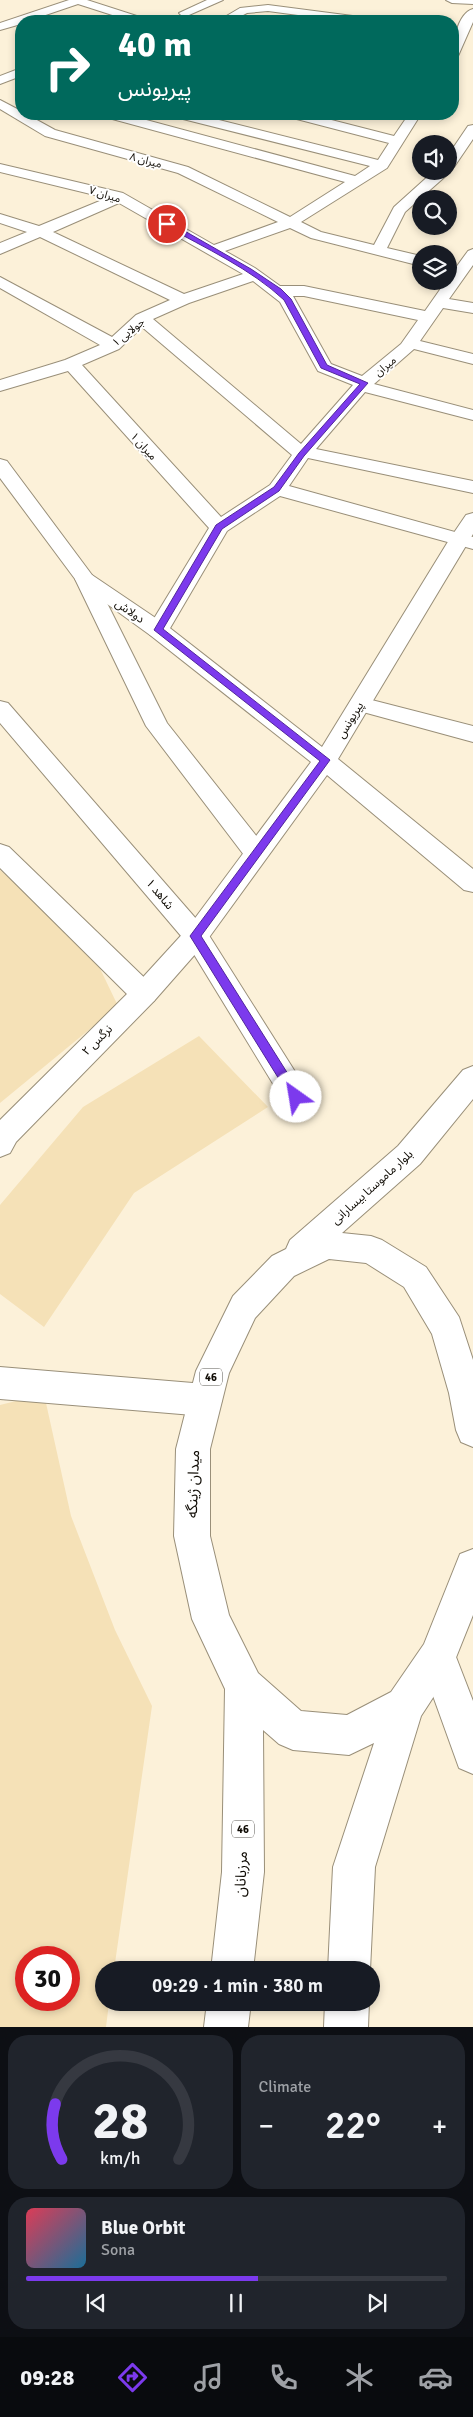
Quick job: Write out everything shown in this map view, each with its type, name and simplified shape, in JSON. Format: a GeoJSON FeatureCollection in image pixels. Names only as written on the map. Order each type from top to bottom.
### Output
{"type":"FeatureCollection","features":[{"type":"Feature","properties":{"kind":"street"},"geometry":{"type":"LineString","coordinates":[[34,15],[77,0],[123,15]]}},
{"type":"Feature","properties":{"kind":"street"},"geometry":{"type":"LineString","coordinates":[[185,13],[217,0]]}},
{"type":"Feature","properties":{"kind":"street"},"geometry":{"type":"LineString","coordinates":[[452,0],[473,1]]}},
{"type":"Feature","properties":{"kind":"street"},"geometry":{"type":"LineString","coordinates":[[235,15],[244,10],[268,8],[322,15]]}},
{"type":"Feature","properties":{"kind":"street"},"geometry":{"type":"LineString","coordinates":[[463,31],[473,12]]}},
{"type":"Feature","properties":{"kind":"street"},"geometry":{"type":"LineString","coordinates":[[0,27],[15,22]]}},
{"type":"Feature","properties":{"kind":"street"},"geometry":{"type":"LineString","coordinates":[[0,80],[15,74]]}},
{"type":"Feature","properties":{"kind":"street","name":"میران ۸"},"geometry":{"type":"LineString","coordinates":[[31,120],[50,133],[183,170],[316,235],[412,259]]}},
{"type":"Feature","properties":{"kind":"street"},"geometry":{"type":"LineString","coordinates":[[132,120],[357,181]]}},
{"type":"Feature","properties":{"kind":"street"},"geometry":{"type":"LineString","coordinates":[[203,120],[382,165]]}},
{"type":"Feature","properties":{"kind":"street"},"geometry":{"type":"LineString","coordinates":[[317,120],[397,141]]}},
{"type":"Feature","properties":{"kind":"street"},"geometry":{"type":"LineString","coordinates":[[213,250],[290,223],[382,165],[411,120]]}},
{"type":"Feature","properties":{"kind":"street"},"geometry":{"type":"LineString","coordinates":[[457,152],[473,128]]}},
{"type":"Feature","properties":{"kind":"street","name":"میران ۷"},"geometry":{"type":"LineString","coordinates":[[0,168],[120,197],[256,275],[278,291],[287,299],[324,367],[363,385],[473,415]]}},
{"type":"Feature","properties":{"kind":"street"},"geometry":{"type":"LineString","coordinates":[[378,251],[399,210],[433,180]]}},
{"type":"Feature","properties":{"kind":"street"},"geometry":{"type":"LineString","coordinates":[[0,249],[120,197]]}},
{"type":"Feature","properties":{"kind":"street"},"geometry":{"type":"LineString","coordinates":[[0,218],[41,232],[183,300]]}},
{"type":"Feature","properties":{"kind":"street","name":"میران"},"geometry":{"type":"LineString","coordinates":[[457,267],[473,254]]}},
{"type":"Feature","properties":{"kind":"street","name":"جولایی ۱"},"geometry":{"type":"LineString","coordinates":[[0,386],[71,364],[113,346],[142,318],[183,300],[256,275]]}},
{"type":"Feature","properties":{"kind":"street"},"geometry":{"type":"LineString","coordinates":[[0,282],[113,346]]}},
{"type":"Feature","properties":{"kind":"street","name":"میران"},"geometry":{"type":"LineString","coordinates":[[158,630],[219,527],[277,489],[303,453],[363,385],[409,343],[439,302],[445,290]]}},
{"type":"Feature","properties":{"kind":"street"},"geometry":{"type":"LineString","coordinates":[[278,291],[304,291],[428,317]]}},
{"type":"Feature","properties":{"kind":"street"},"geometry":{"type":"LineString","coordinates":[[439,302],[473,308]]}},
{"type":"Feature","properties":{"kind":"street"},"geometry":{"type":"LineString","coordinates":[[142,318],[303,453],[473,487]]}},
{"type":"Feature","properties":{"kind":"street"},"geometry":{"type":"LineString","coordinates":[[409,343],[473,359]]}},
{"type":"Feature","properties":{"kind":"street","name":"میران ۱"},"geometry":{"type":"LineString","coordinates":[[71,364],[219,527]]}},
{"type":"Feature","properties":{"kind":"street","name":"دولاش"},"geometry":{"type":"LineString","coordinates":[[0,465],[85,579],[158,630],[325,760],[473,883]]}},
{"type":"Feature","properties":{"kind":"street"},"geometry":{"type":"LineString","coordinates":[[277,489],[466,541]]}},
{"type":"Feature","properties":{"kind":"street","name":"پیریونس"},"geometry":{"type":"LineString","coordinates":[[196,936],[325,760],[466,541],[473,519]]}},
{"type":"Feature","properties":{"kind":"street"},"geometry":{"type":"LineString","coordinates":[[85,579],[158,726],[256,853]]}},
{"type":"Feature","properties":{"kind":"street"},"geometry":{"type":"LineString","coordinates":[[360,704],[473,734]]}},
{"type":"Feature","properties":{"kind":"street","name":"شاهد ۱"},"geometry":{"type":"LineString","coordinates":[[0,708],[196,936],[296,1097]]}},
{"type":"Feature","properties":{"kind":"street"},"geometry":{"type":"LineString","coordinates":[[0,852],[144,994]]}},
{"type":"Feature","properties":{"kind":"street","name":"نرگس ۲"},"geometry":{"type":"LineString","coordinates":[[0,1144],[6,1133],[144,994],[196,936]]}},
{"type":"Feature","properties":{"kind":"street","name":"بلوار ماموستا بیسارانی"},"geometry":{"type":"LineString","coordinates":[[283,1266],[409,1154],[473,1078]]}},
{"type":"Feature","properties":{"kind":"street","name":"میدان ژینگه"},"geometry":{"type":"LineString","coordinates":[[473,1430],[466,1393],[447,1328],[415,1277],[371,1250],[327,1245],[283,1266],[244,1308],[212,1371],[193,1449],[192,1536],[211,1618],[244,1687],[293,1730],[349,1736],[405,1706],[438,1657],[473,1567]]}},
{"type":"Feature","properties":{"kind":"street","name":"46"},"geometry":{"type":"LineString","coordinates":[[466,1393],[473,1360]]}},
{"type":"Feature","properties":{"kind":"street"},"geometry":{"type":"LineString","coordinates":[[0,1383],[205,1400]]}},
{"type":"Feature","properties":{"kind":"street"},"geometry":{"type":"LineString","coordinates":[[438,1657],[473,1754]]}},
{"type":"Feature","properties":{"kind":"street","name":"مرزبانان"},"geometry":{"type":"LineString","coordinates":[[233,1961],[243,1872],[244,1687]]}},
{"type":"Feature","properties":{"kind":"street","name":"46"},"geometry":{"type":"LineString","coordinates":[[349,1961],[354,1866],[405,1706]]}},
{"type":"Feature","properties":{"kind":"street"},"geometry":{"type":"LineString","coordinates":[[226,2027],[228,2011]]}},
{"type":"Feature","properties":{"kind":"street"},"geometry":{"type":"LineString","coordinates":[[346,2027],[347,2011]]}},
{"type":"Feature","properties":{"kind":"shaded area"},"geometry":{"type":"Polygon","coordinates":[[[0,870],[93,954],[118,1006],[0,1103],[0,870]]]}},
{"type":"Feature","properties":{"kind":"shaded area"},"geometry":{"type":"Polygon","coordinates":[[[199,1036],[268,1107],[134,1193],[44,1327],[0,1294],[0,1205],[83,1107],[199,1036]]]}},
{"type":"Feature","properties":{"kind":"shaded area"},"geometry":{"type":"Polygon","coordinates":[[[44,1394],[71,1516],[115,1630],[152,1706],[115,1961],[95,1961],[95,2011],[108,2011],[106,2027],[0,2027],[0,1405],[44,1394]]]}},
{"type":"Feature","properties":{"kind":"route"},"geometry":{"type":"LineString","coordinates":[[167,224],[249,271],[278,291],[287,299],[324,367],[364,383],[302,454],[277,489],[219,527],[158,630],[325,760],[196,936],[296,1097]]}}]}
